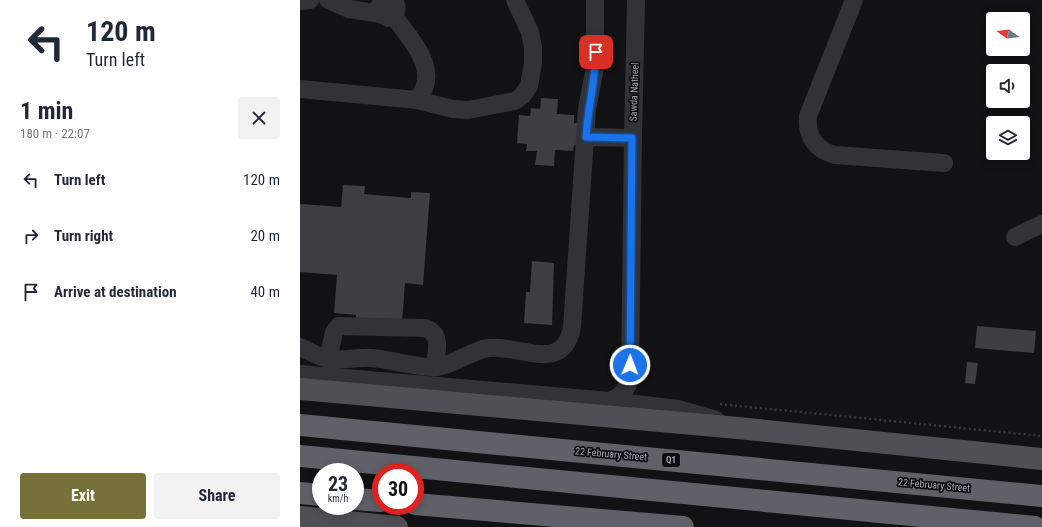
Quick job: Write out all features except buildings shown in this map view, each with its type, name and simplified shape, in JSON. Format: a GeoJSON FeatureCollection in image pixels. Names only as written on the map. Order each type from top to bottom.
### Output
{"type":"FeatureCollection","features":[{"type":"Feature","properties":{"kind":"highway","name":"22 February Street"},"geometry":{"type":"LineString","coordinates":[[300,425],[1042,496]]}},
{"type":"Feature","properties":{"kind":"highway"},"geometry":{"type":"LineString","coordinates":[[300,456],[1035,527]]}},
{"type":"Feature","properties":{"kind":"highway"},"geometry":{"type":"LineString","coordinates":[[300,493],[312,494]]}},
{"type":"Feature","properties":{"kind":"highway"},"geometry":{"type":"LineString","coordinates":[[424,505],[683,527]]}},
{"type":"Feature","properties":{"kind":"main road"},"geometry":{"type":"LineString","coordinates":[[300,389],[738,428],[1042,459]]}},
{"type":"Feature","properties":{"kind":"main road"},"geometry":{"type":"LineString","coordinates":[[984,453],[1042,448]]}},
{"type":"Feature","properties":{"kind":"main road"},"geometry":{"type":"LineString","coordinates":[[302,518],[397,527]]}},
{"type":"Feature","properties":{"kind":"street"},"geometry":{"type":"LineString","coordinates":[[300,1],[310,0]]}},
{"type":"Feature","properties":{"kind":"street"},"geometry":{"type":"LineString","coordinates":[[328,0],[349,9],[389,4],[425,62],[425,82],[422,94],[416,100]]}},
{"type":"Feature","properties":{"kind":"street"},"geometry":{"type":"LineString","coordinates":[[300,89],[416,100],[453,109],[468,110],[502,104],[515,100],[522,96],[529,86],[533,63],[533,47],[530,32],[515,0]]}},
{"type":"Feature","properties":{"kind":"street"},"geometry":{"type":"LineString","coordinates":[[300,347],[328,358],[371,358],[435,367],[453,364],[488,348],[510,348],[537,355],[554,353],[563,349],[569,340],[588,109],[595,68],[595,0]]}},
{"type":"Feature","properties":{"kind":"street","name":"Sawda Natheel"},"geometry":{"type":"LineString","coordinates":[[610,401],[622,395],[629,384],[630,377],[632,138],[636,0]]}},
{"type":"Feature","properties":{"kind":"street"},"geometry":{"type":"LineString","coordinates":[[854,0],[808,116],[807,124],[811,138],[820,149],[835,155],[944,163]]}},
{"type":"Feature","properties":{"kind":"street"},"geometry":{"type":"LineString","coordinates":[[586,137],[632,138]]}},
{"type":"Feature","properties":{"kind":"street"},"geometry":{"type":"LineString","coordinates":[[1015,237],[1042,224]]}},
{"type":"Feature","properties":{"kind":"street"},"geometry":{"type":"LineString","coordinates":[[328,358],[334,332],[339,326],[425,328],[431,330],[436,335],[437,342],[435,367]]}},
{"type":"Feature","properties":{"kind":"street"},"geometry":{"type":"LineString","coordinates":[[300,374],[656,406],[693,413],[738,428]]}},
{"type":"Feature","properties":{"kind":"street","name":"Sawda Natheel"},"geometry":{"type":"LineString","coordinates":[[630,377],[638,395],[656,406]]}},
{"type":"Feature","properties":{"kind":"path"},"geometry":{"type":"LineString","coordinates":[[717,404],[1042,436]]}},
{"type":"Feature","properties":{"kind":"route"},"geometry":{"type":"LineString","coordinates":[[596,52],[594,81],[590,94],[586,137],[632,138],[630,365]]}}]}
